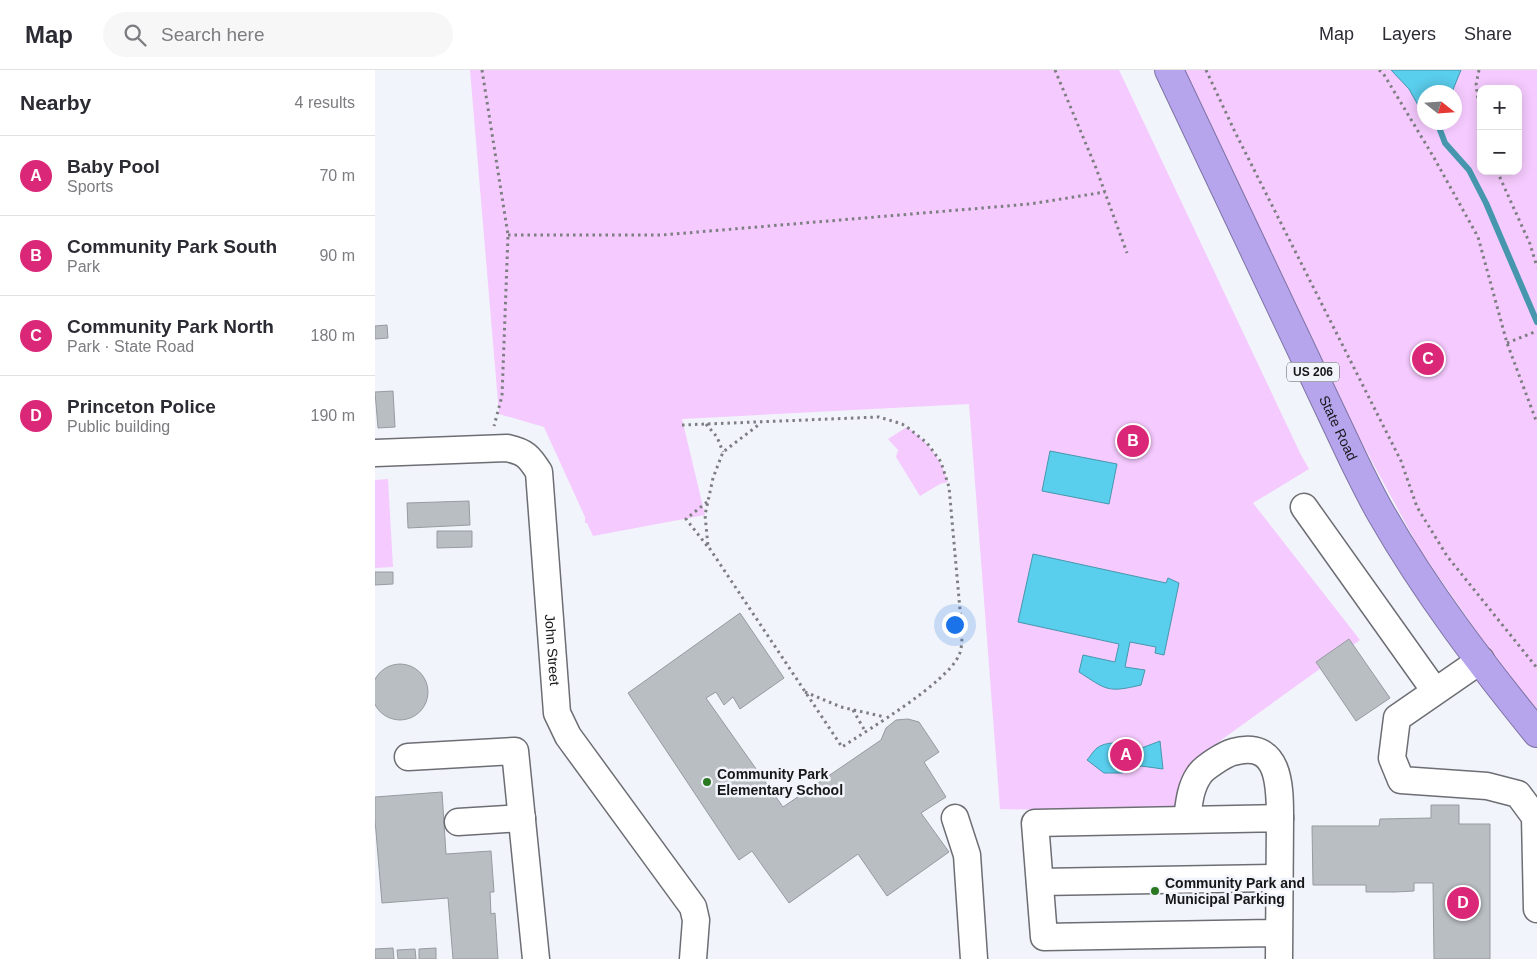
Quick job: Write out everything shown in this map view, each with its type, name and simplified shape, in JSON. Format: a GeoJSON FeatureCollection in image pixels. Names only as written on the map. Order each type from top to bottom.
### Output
{"type":"FeatureCollection","features":[{"type":"Feature","properties":{"kind":"highway","name":"State Road"},"geometry":{"type":"LineString","coordinates":[[1169,70],[1354,461],[1382,515],[1426,585],[1537,733]]}},
{"type":"Feature","properties":{"kind":"street","name":"John Street"},"geometry":{"type":"LineString","coordinates":[[375,453],[507,448],[518,450],[530,457],[539,472],[557,714],[568,736],[693,907],[696,920],[693,959]]}},
{"type":"Feature","properties":{"kind":"street"},"geometry":{"type":"LineString","coordinates":[[1303,507],[1435,691]]}},
{"type":"Feature","properties":{"kind":"street"},"geometry":{"type":"LineString","coordinates":[[1481,660],[1397,718],[1392,758],[1401,780],[1487,786],[1519,794],[1535,816],[1537,909]]}},
{"type":"Feature","properties":{"kind":"street"},"geometry":{"type":"LineString","coordinates":[[1187,819],[1190,795],[1199,774],[1227,754],[1247,748],[1260,752],[1271,762],[1280,786],[1279,959]]}},
{"type":"Feature","properties":{"kind":"street"},"geometry":{"type":"LineString","coordinates":[[408,757],[515,751],[537,959]]}},
{"type":"Feature","properties":{"kind":"street"},"geometry":{"type":"LineString","coordinates":[[458,822],[522,818]]}},
{"type":"Feature","properties":{"kind":"street"},"geometry":{"type":"LineString","coordinates":[[955,818],[967,855],[975,959]]}},
{"type":"Feature","properties":{"kind":"street"},"geometry":{"type":"LineString","coordinates":[[1279,933],[1045,948],[1035,823],[1280,818]]}},
{"type":"Feature","properties":{"kind":"street"},"geometry":{"type":"LineString","coordinates":[[1040,882],[1279,878]]}},
{"type":"Feature","properties":{"kind":"path"},"geometry":{"type":"LineString","coordinates":[[482,70],[508,235],[501,396],[488,449]]}},
{"type":"Feature","properties":{"kind":"path"},"geometry":{"type":"LineString","coordinates":[[1055,70],[1105,192],[1127,253]]}},
{"type":"Feature","properties":{"kind":"path"},"geometry":{"type":"LineString","coordinates":[[1206,70],[1235,132],[1401,461],[1417,507],[1447,556],[1537,668]]}},
{"type":"Feature","properties":{"kind":"path"},"geometry":{"type":"LineString","coordinates":[[1379,70],[1383,73],[1433,156],[1478,237],[1507,343],[1537,423]]}},
{"type":"Feature","properties":{"kind":"path"},"geometry":{"type":"LineString","coordinates":[[1477,92],[1476,85],[1479,70]]}},
{"type":"Feature","properties":{"kind":"path"},"geometry":{"type":"LineString","coordinates":[[1499,175],[1537,267]]}},
{"type":"Feature","properties":{"kind":"path"},"geometry":{"type":"LineString","coordinates":[[508,235],[662,235],[1030,204],[1105,192]]}},
{"type":"Feature","properties":{"kind":"path"},"geometry":{"type":"LineString","coordinates":[[1507,343],[1537,331]]}},
{"type":"Feature","properties":{"kind":"path"},"geometry":{"type":"LineString","coordinates":[[708,501],[686,519],[711,552],[842,747],[932,686],[949,670],[959,655],[963,632],[949,487],[941,462],[927,443],[901,424],[879,417],[773,420],[761,423],[723,452],[713,478],[705,515],[708,546],[711,552]]}},
{"type":"Feature","properties":{"kind":"path"},"geometry":{"type":"LineString","coordinates":[[683,424],[753,420],[761,423]]}},
{"type":"Feature","properties":{"kind":"path"},"geometry":{"type":"LineString","coordinates":[[706,423],[717,437],[723,452]]}},
{"type":"Feature","properties":{"kind":"path"},"geometry":{"type":"LineString","coordinates":[[805,692],[841,707],[886,717]]}},
{"type":"Feature","properties":{"kind":"path"},"geometry":{"type":"LineString","coordinates":[[852,709],[865,731]]}},
{"type":"Feature","properties":{"kind":"shaded area"},"geometry":{"type":"Polygon","coordinates":[[[470,70],[1119,70],[1309,469],[1253,503],[1360,640],[1217,743],[1223,757],[1177,813],[1000,809],[969,404],[682,419],[705,515],[593,536],[587,523],[585,523],[585,517],[544,427],[499,414],[470,70]]]}},
{"type":"Feature","properties":{"kind":"shaded area"},"geometry":{"type":"Polygon","coordinates":[[[1181,70],[1537,70],[1537,709],[1498,662],[1420,550],[1362,443],[1278,276],[1181,70]]]}},
{"type":"Feature","properties":{"kind":"shaded area"},"geometry":{"type":"Polygon","coordinates":[[[907,427],[922,439],[937,457],[948,482],[940,484],[920,496],[896,457],[898,450],[888,439],[907,427]]]}},
{"type":"Feature","properties":{"kind":"shaded area"},"geometry":{"type":"Polygon","coordinates":[[[388,479],[393,567],[375,568],[375,480],[388,479]]]}},
{"type":"Feature","properties":{"kind":"water"},"geometry":{"type":"Polygon","coordinates":[[[1391,70],[1461,70],[1455,85],[1417,85],[1417,103],[1409,89],[1391,70]]]}},
{"type":"Feature","properties":{"kind":"water"},"geometry":{"type":"Polygon","coordinates":[[[1050,451],[1117,464],[1109,504],[1042,491],[1050,451]]]}},
{"type":"Feature","properties":{"kind":"water"},"geometry":{"type":"Polygon","coordinates":[[[1033,554],[1166,583],[1168,578],[1179,583],[1164,655],[1155,653],[1156,647],[1130,642],[1125,667],[1145,670],[1141,685],[1121,689],[1108,688],[1079,672],[1083,655],[1115,662],[1119,644],[1018,622],[1033,554]]]}},
{"type":"Feature","properties":{"kind":"water"},"geometry":{"type":"Polygon","coordinates":[[[1160,741],[1163,769],[1141,766],[1122,773],[1104,773],[1087,760],[1102,745],[1123,744],[1139,749],[1160,741]]]}},
{"type":"Feature","properties":{"kind":"building"},"geometry":{"type":"Polygon","coordinates":[[[387,325],[388,338],[375,339],[375,326],[387,325]]]}},
{"type":"Feature","properties":{"kind":"building"},"geometry":{"type":"Polygon","coordinates":[[[393,391],[395,427],[378,428],[375,392],[393,391]]]}},
{"type":"Feature","properties":{"kind":"building"},"geometry":{"type":"Polygon","coordinates":[[[469,501],[470,525],[408,528],[407,503],[469,501]]]}},
{"type":"Feature","properties":{"kind":"building"},"geometry":{"type":"Polygon","coordinates":[[[437,531],[472,531],[472,547],[437,548],[437,531]]]}},
{"type":"Feature","properties":{"kind":"building"},"geometry":{"type":"Polygon","coordinates":[[[375,572],[393,572],[393,584],[375,585],[375,572]]]}},
{"type":"Feature","properties":{"kind":"building"},"geometry":{"type":"Polygon","coordinates":[[[740,613],[784,678],[740,709],[733,697],[724,705],[716,692],[706,698],[783,807],[881,740],[886,728],[896,720],[908,719],[919,722],[939,752],[924,762],[946,797],[921,813],[949,852],[887,896],[858,854],[789,903],[752,851],[739,860],[628,693],[740,613]]]}},
{"type":"Feature","properties":{"kind":"building"},"geometry":{"type":"Polygon","coordinates":[[[1349,639],[1390,698],[1356,721],[1316,662],[1349,639]]]}},
{"type":"Feature","properties":{"kind":"building"},"geometry":{"type":"Polygon","coordinates":[[[400,664],[415,669],[423,677],[428,692],[423,707],[415,715],[400,720],[385,715],[377,707],[372,692],[377,677],[385,669],[400,664]]]}},
{"type":"Feature","properties":{"kind":"building"},"geometry":{"type":"Polygon","coordinates":[[[442,792],[446,854],[491,851],[494,892],[490,892],[491,914],[495,913],[498,959],[453,959],[448,898],[382,903],[375,820],[375,797],[442,792]]]}},
{"type":"Feature","properties":{"kind":"building"},"geometry":{"type":"Polygon","coordinates":[[[1431,805],[1459,805],[1459,824],[1490,824],[1490,959],[1434,959],[1433,883],[1414,883],[1414,891],[1395,892],[1366,892],[1366,885],[1313,885],[1312,826],[1379,826],[1380,819],[1431,818],[1431,805]]]}},
{"type":"Feature","properties":{"kind":"building"},"geometry":{"type":"Polygon","coordinates":[[[393,948],[394,959],[375,959],[375,949],[393,948]]]}},
{"type":"Feature","properties":{"kind":"building"},"geometry":{"type":"Polygon","coordinates":[[[436,948],[436,959],[419,959],[419,949],[436,948]]]}},
{"type":"Feature","properties":{"kind":"building"},"geometry":{"type":"Polygon","coordinates":[[[415,949],[416,959],[398,959],[397,950],[415,949]]]}},
{"type":"Feature","properties":{"kind":"waterway"},"geometry":{"type":"LineString","coordinates":[[1440,130],[1445,143],[1469,170],[1486,203],[1537,322]]}},
{"type":"Feature","properties":{"kind":"place","name":"Community Park North"},"geometry":{"type":"Point","coordinates":[1428,359]}},
{"type":"Feature","properties":{"kind":"place","name":"Community Park South"},"geometry":{"type":"Point","coordinates":[1133,441]}},
{"type":"Feature","properties":{"kind":"place","name":"Baby Pool"},"geometry":{"type":"Point","coordinates":[1126,755]}},
{"type":"Feature","properties":{"kind":"place","name":"Community Park Elementary School"},"geometry":{"type":"Point","coordinates":[707,782]}},
{"type":"Feature","properties":{"kind":"place","name":"Community Park and Municipal Parking"},"geometry":{"type":"Point","coordinates":[1155,891]}},
{"type":"Feature","properties":{"kind":"place","name":"Princeton Police"},"geometry":{"type":"Point","coordinates":[1463,903]}}]}
